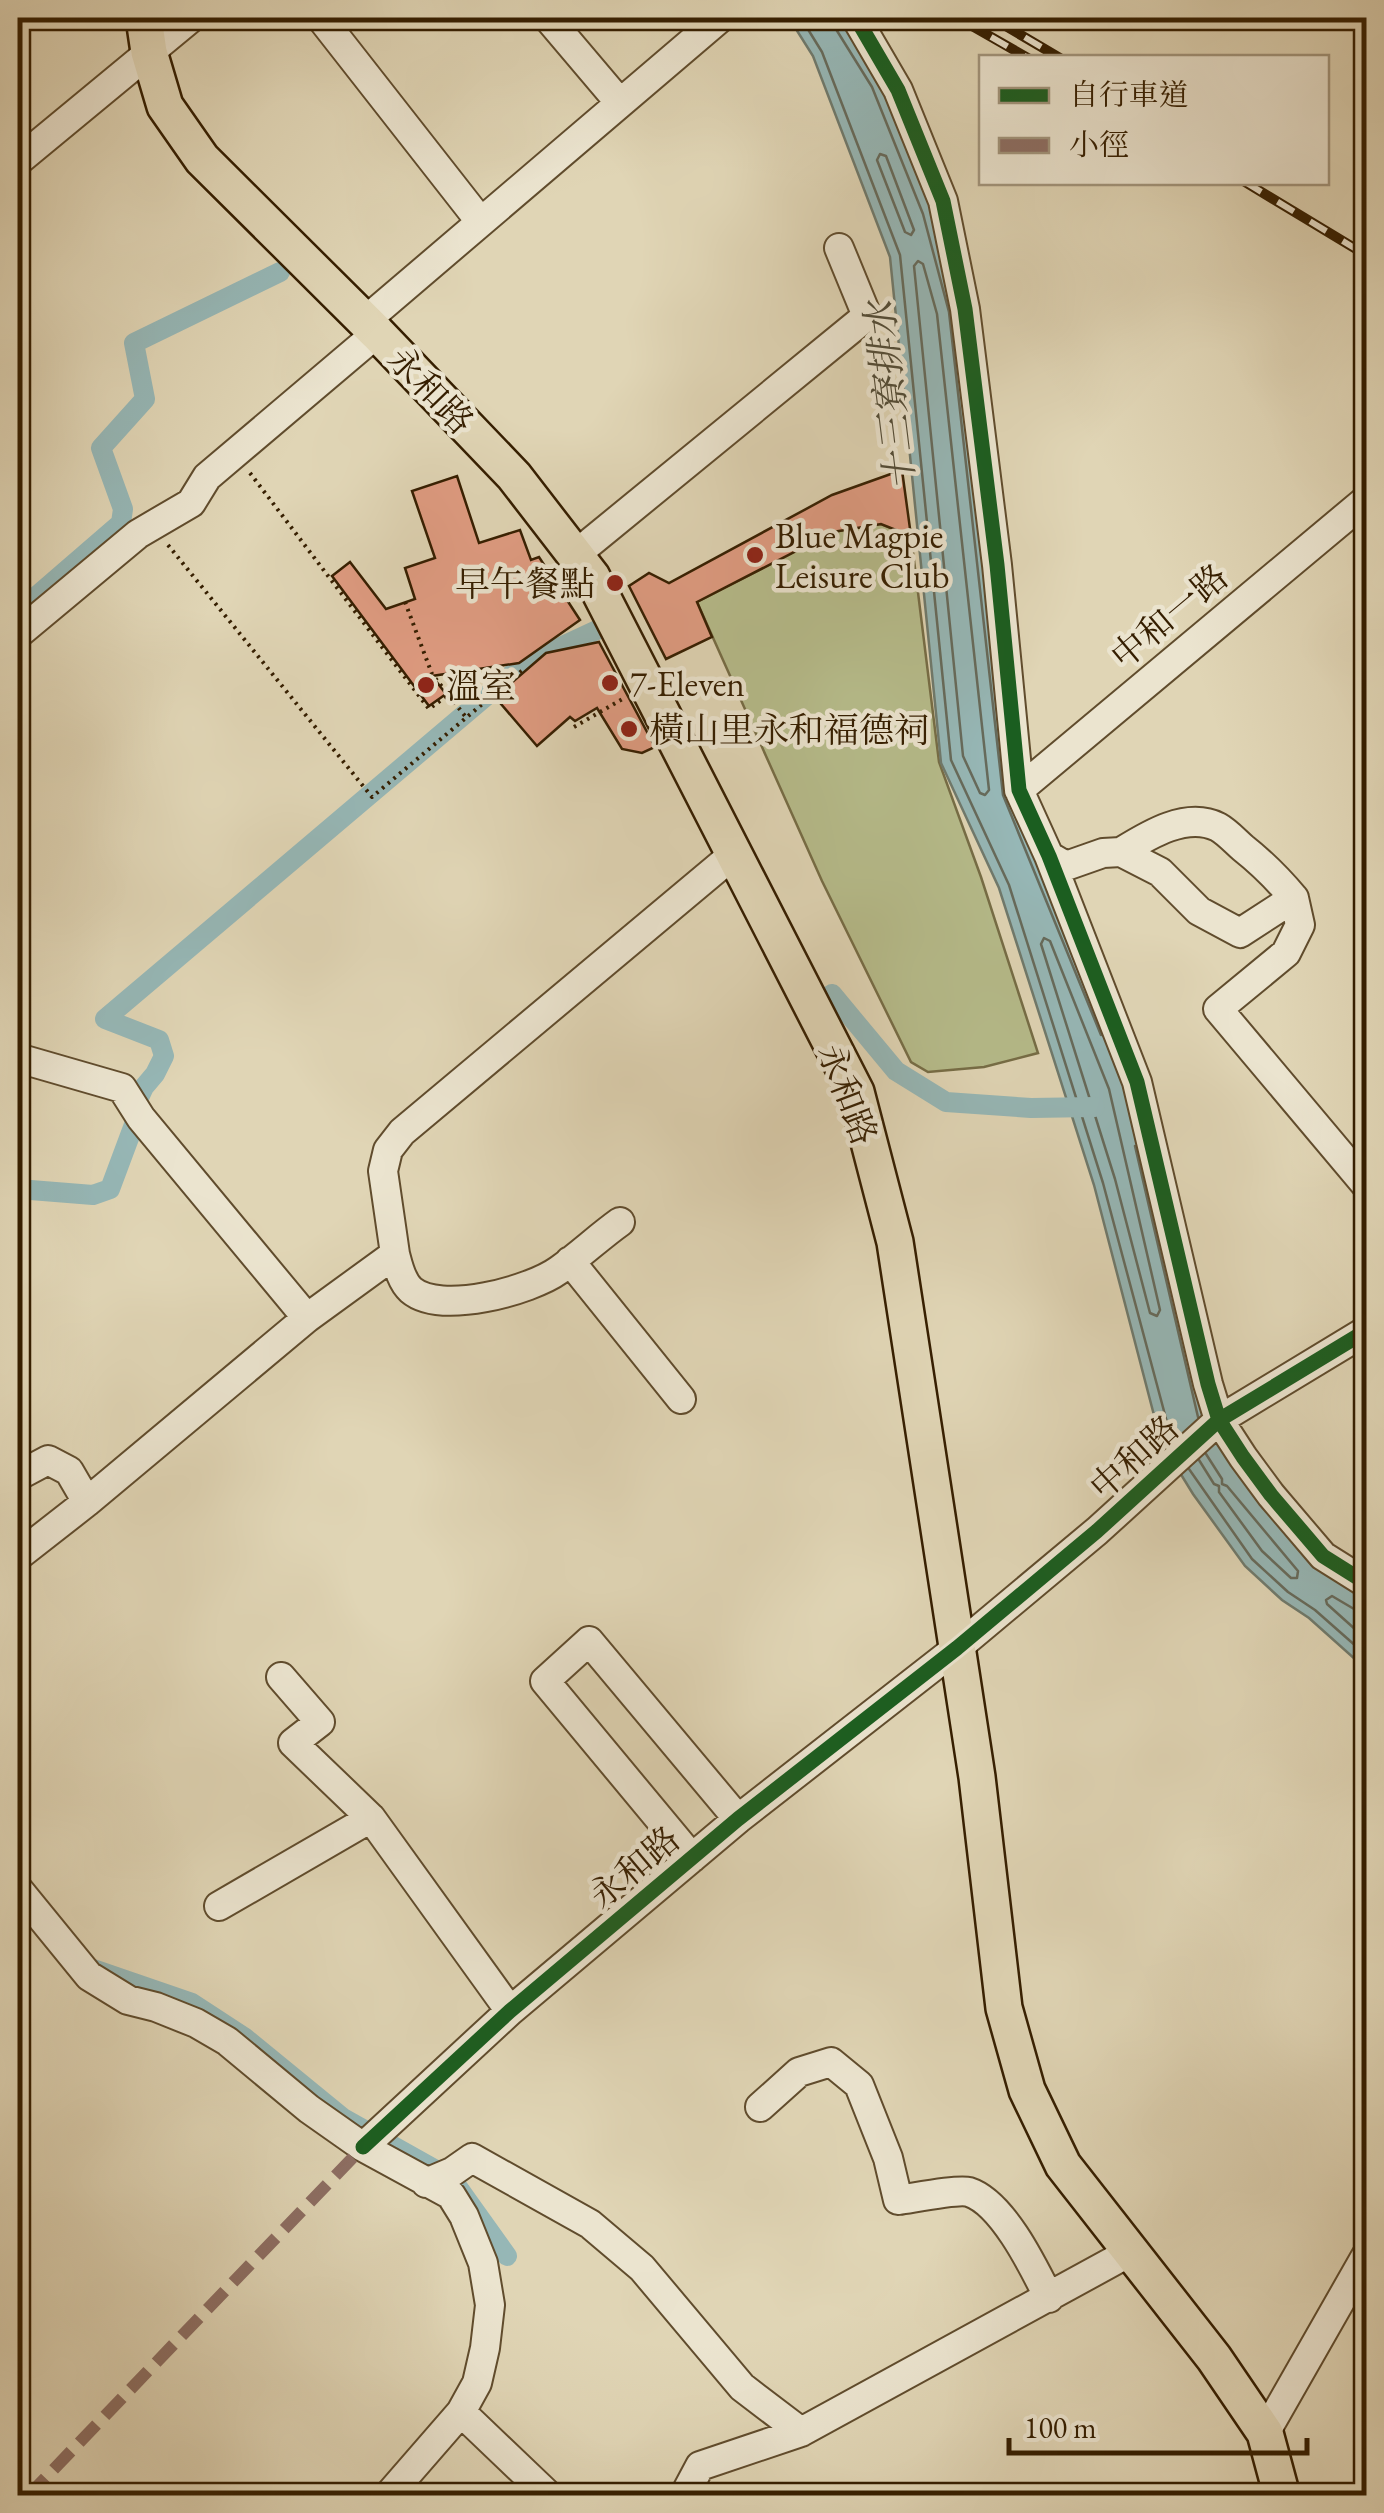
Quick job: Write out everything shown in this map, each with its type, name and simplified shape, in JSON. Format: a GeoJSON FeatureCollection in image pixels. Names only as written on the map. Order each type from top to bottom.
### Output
{"type":"FeatureCollection","features":[{"type":"Feature","properties":{"kind":"main road","name":"永和路"},"geometry":{"type":"LineString","coordinates":[[146,35],[166,106],[202,159],[514,476],[592,577],[856,1092],[895,1242],[978,1777],[1004,2008],[1027,2090],[1063,2165],[1214,2358],[1265,2433],[1282,2496]]}},
{"type":"Feature","properties":{"kind":"street"},"geometry":{"type":"LineString","coordinates":[[18,161],[146,35],[191,18]]}},
{"type":"Feature","properties":{"kind":"street"},"geometry":{"type":"LineString","coordinates":[[321,18],[480,221]]}},
{"type":"Feature","properties":{"kind":"street"},"geometry":{"type":"LineString","coordinates":[[548,18],[620,103]]}},
{"type":"Feature","properties":{"kind":"street","name":"永和路"},"geometry":{"type":"LineString","coordinates":[[18,634],[138,534],[191,503],[206,477],[371,327],[480,221],[720,18]]}},
{"type":"Feature","properties":{"kind":"street"},"geometry":{"type":"LineString","coordinates":[[856,18],[898,90],[943,201],[965,309],[997,566],[1019,790],[1137,1082],[1216,1422],[1322,1556],[1366,1582]]}},
{"type":"Feature","properties":{"kind":"street"},"geometry":{"type":"LineString","coordinates":[[575,555],[867,316],[839,248]]}},
{"type":"Feature","properties":{"kind":"street","name":"中和一路"},"geometry":{"type":"LineString","coordinates":[[1019,790],[1366,500]]}},
{"type":"Feature","properties":{"kind":"street"},"geometry":{"type":"LineString","coordinates":[[1048,856],[1066,866],[1103,853],[1120,852],[1152,832],[1197,823],[1217,826],[1273,872],[1294,898],[1300,925],[1286,953],[1218,1009],[1366,1185]]}},
{"type":"Feature","properties":{"kind":"street"},"geometry":{"type":"LineString","coordinates":[[1120,852],[1160,872],[1199,911],[1240,932],[1294,898]]}},
{"type":"Feature","properties":{"kind":"street"},"geometry":{"type":"LineString","coordinates":[[620,1222],[556,1273],[512,1292],[441,1302],[411,1290],[401,1275],[383,1171],[388,1150],[402,1132],[734,854]]}},
{"type":"Feature","properties":{"kind":"street"},"geometry":{"type":"LineString","coordinates":[[18,1058],[122,1088],[136,1111],[307,1318]]}},
{"type":"Feature","properties":{"kind":"street"},"geometry":{"type":"LineString","coordinates":[[18,1556],[307,1318],[395,1254]]}},
{"type":"Feature","properties":{"kind":"street"},"geometry":{"type":"LineString","coordinates":[[570,1261],[681,1399]]}},
{"type":"Feature","properties":{"kind":"street","name":"中和路"},"geometry":{"type":"LineString","coordinates":[[957,1648],[1098,1531],[1216,1422],[1366,1332]]}},
{"type":"Feature","properties":{"kind":"street"},"geometry":{"type":"LineString","coordinates":[[18,1476],[48,1460],[69,1471],[87,1502]]}},
{"type":"Feature","properties":{"kind":"street","name":"永和路"},"geometry":{"type":"LineString","coordinates":[[692,1858],[545,1680],[589,1640],[738,1820]]}},
{"type":"Feature","properties":{"kind":"street","name":"永和路"},"geometry":{"type":"LineString","coordinates":[[363,2147],[510,2012],[692,1858],[957,1648]]}},
{"type":"Feature","properties":{"kind":"street"},"geometry":{"type":"LineString","coordinates":[[281,1677],[320,1722],[293,1743],[371,1818],[510,2012]]}},
{"type":"Feature","properties":{"kind":"street"},"geometry":{"type":"LineString","coordinates":[[219,1906],[371,1818]]}},
{"type":"Feature","properties":{"kind":"street"},"geometry":{"type":"LineString","coordinates":[[18,1888],[89,1976],[128,2000],[183,2018],[226,2041],[363,2147],[451,2196],[464,2216],[483,2263],[490,2304],[478,2382],[461,2412],[388,2496]]}},
{"type":"Feature","properties":{"kind":"street"},"geometry":{"type":"LineString","coordinates":[[760,2107],[799,2072],[831,2062],[859,2085],[888,2158],[898,2200],[967,2191],[987,2203],[1022,2244],[1050,2298]]}},
{"type":"Feature","properties":{"kind":"street"},"geometry":{"type":"LineString","coordinates":[[426,2183],[472,2158],[590,2224],[642,2268],[742,2386],[801,2432]]}},
{"type":"Feature","properties":{"kind":"street"},"geometry":{"type":"LineString","coordinates":[[684,2496],[700,2466],[801,2432],[1130,2252]]}},
{"type":"Feature","properties":{"kind":"street"},"geometry":{"type":"LineString","coordinates":[[1265,2433],[1366,2256]]}},
{"type":"Feature","properties":{"kind":"street"},"geometry":{"type":"LineString","coordinates":[[461,2412],[549,2496]]}},
{"type":"Feature","properties":{"kind":"path"},"geometry":{"type":"LineString","coordinates":[[235,454],[430,709],[448,695]]}},
{"type":"Feature","properties":{"kind":"path"},"geometry":{"type":"LineString","coordinates":[[152,526],[372,797],[464,715],[524,669]]}},
{"type":"Feature","properties":{"kind":"path"},"geometry":{"type":"LineString","coordinates":[[405,602],[432,674],[464,715]]}},
{"type":"Feature","properties":{"kind":"path"},"geometry":{"type":"LineString","coordinates":[[574,727],[607,708]]}},
{"type":"Feature","properties":{"kind":"green space"},"geometry":{"type":"Polygon","coordinates":[[[881,524],[911,536],[939,762],[1038,1053],[984,1067],[928,1072],[911,1062],[822,881],[697,602],[833,532],[881,524]]]}},
{"type":"Feature","properties":{"kind":"water"},"geometry":{"type":"Polygon","coordinates":[[[789,18],[840,18],[881,83],[933,211],[959,310],[1012,793],[1131,1082],[1206,1411],[1366,1590],[1366,1669],[1245,1566],[1161,1442],[1094,1185],[999,888],[941,763],[890,257],[813,56],[789,18]]]}},
{"type":"Feature","properties":{"kind":"building","name":"Blue Magpie Leisure Club"},"geometry":{"type":"Polygon","coordinates":[[[902,470],[911,536],[881,524],[833,532],[697,602],[712,637],[666,659],[629,586],[649,573],[669,583],[832,495],[902,470]]]}},
{"type":"Feature","properties":{"kind":"building"},"geometry":{"type":"Polygon","coordinates":[[[457,476],[479,543],[520,530],[531,560],[539,557],[580,620],[519,663],[432,676],[446,694],[429,706],[332,576],[350,562],[386,609],[415,599],[405,568],[435,558],[412,491],[457,476]]]}},
{"type":"Feature","properties":{"kind":"building"},"geometry":{"type":"Polygon","coordinates":[[[599,642],[655,747],[642,753],[622,749],[597,708],[575,721],[570,717],[537,746],[495,697],[546,653],[599,642]]]}},
{"type":"Feature","properties":{"kind":"waterway"},"geometry":{"type":"LineString","coordinates":[[18,612],[121,523],[123,509],[101,448],[145,399],[134,343],[280,272]]}},
{"type":"Feature","properties":{"kind":"waterway"},"geometry":{"type":"LineString","coordinates":[[18,1189],[93,1195],[110,1189],[135,1122],[137,1102],[164,1056],[159,1040],[105,1019],[524,664],[599,629]]}},
{"type":"Feature","properties":{"kind":"waterway"},"geometry":{"type":"LineString","coordinates":[[832,994],[896,1071],[946,1102],[1031,1108],[1095,1107]]}},
{"type":"Feature","properties":{"kind":"waterway"},"geometry":{"type":"LineString","coordinates":[[93,1969],[192,2003],[244,2037],[343,2118],[452,2179],[507,2256]]}},
{"type":"Feature","properties":{"kind":"railway"},"geometry":{"type":"LineString","coordinates":[[958,18],[1023,55]]}},
{"type":"Feature","properties":{"kind":"railway"},"geometry":{"type":"LineString","coordinates":[[992,18],[1055,55]]}},
{"type":"Feature","properties":{"kind":"railway"},"geometry":{"type":"LineString","coordinates":[[1250,185],[1366,255]]}},
{"type":"Feature","properties":{"kind":"marked path"},"geometry":{"type":"LineString","coordinates":[[28,2496],[363,2147]]}},
{"type":"Feature","properties":{"kind":"cycle path"},"geometry":{"type":"LineString","coordinates":[[856,18],[898,90],[943,201],[965,309],[997,565],[1019,790],[1049,856],[1137,1082],[1219,1420],[1271,1495],[1323,1556],[1366,1583]]}},
{"type":"Feature","properties":{"kind":"cycle path"},"geometry":{"type":"LineString","coordinates":[[363,2147],[510,2011],[738,1819],[957,1648],[1097,1531],[1219,1420],[1366,1331]]}},
{"type":"Feature","properties":{"kind":"place","name":"Blue Magpie Leisure Club"},"geometry":{"type":"Point","coordinates":[755,555]}},
{"type":"Feature","properties":{"kind":"place","name":"早午餐點"},"geometry":{"type":"Point","coordinates":[615,583]}},
{"type":"Feature","properties":{"kind":"place","name":"7-Eleven"},"geometry":{"type":"Point","coordinates":[610,683]}},
{"type":"Feature","properties":{"kind":"place","name":"溫室"},"geometry":{"type":"Point","coordinates":[426,685]}},
{"type":"Feature","properties":{"kind":"place","name":"橫山里永和福德祠"},"geometry":{"type":"Point","coordinates":[629,729]}},
{"type":"Feature","properties":{"kind":"water label","name":"十三寮排水"},"geometry":{"type":"Point","coordinates":[890,396]}}]}
